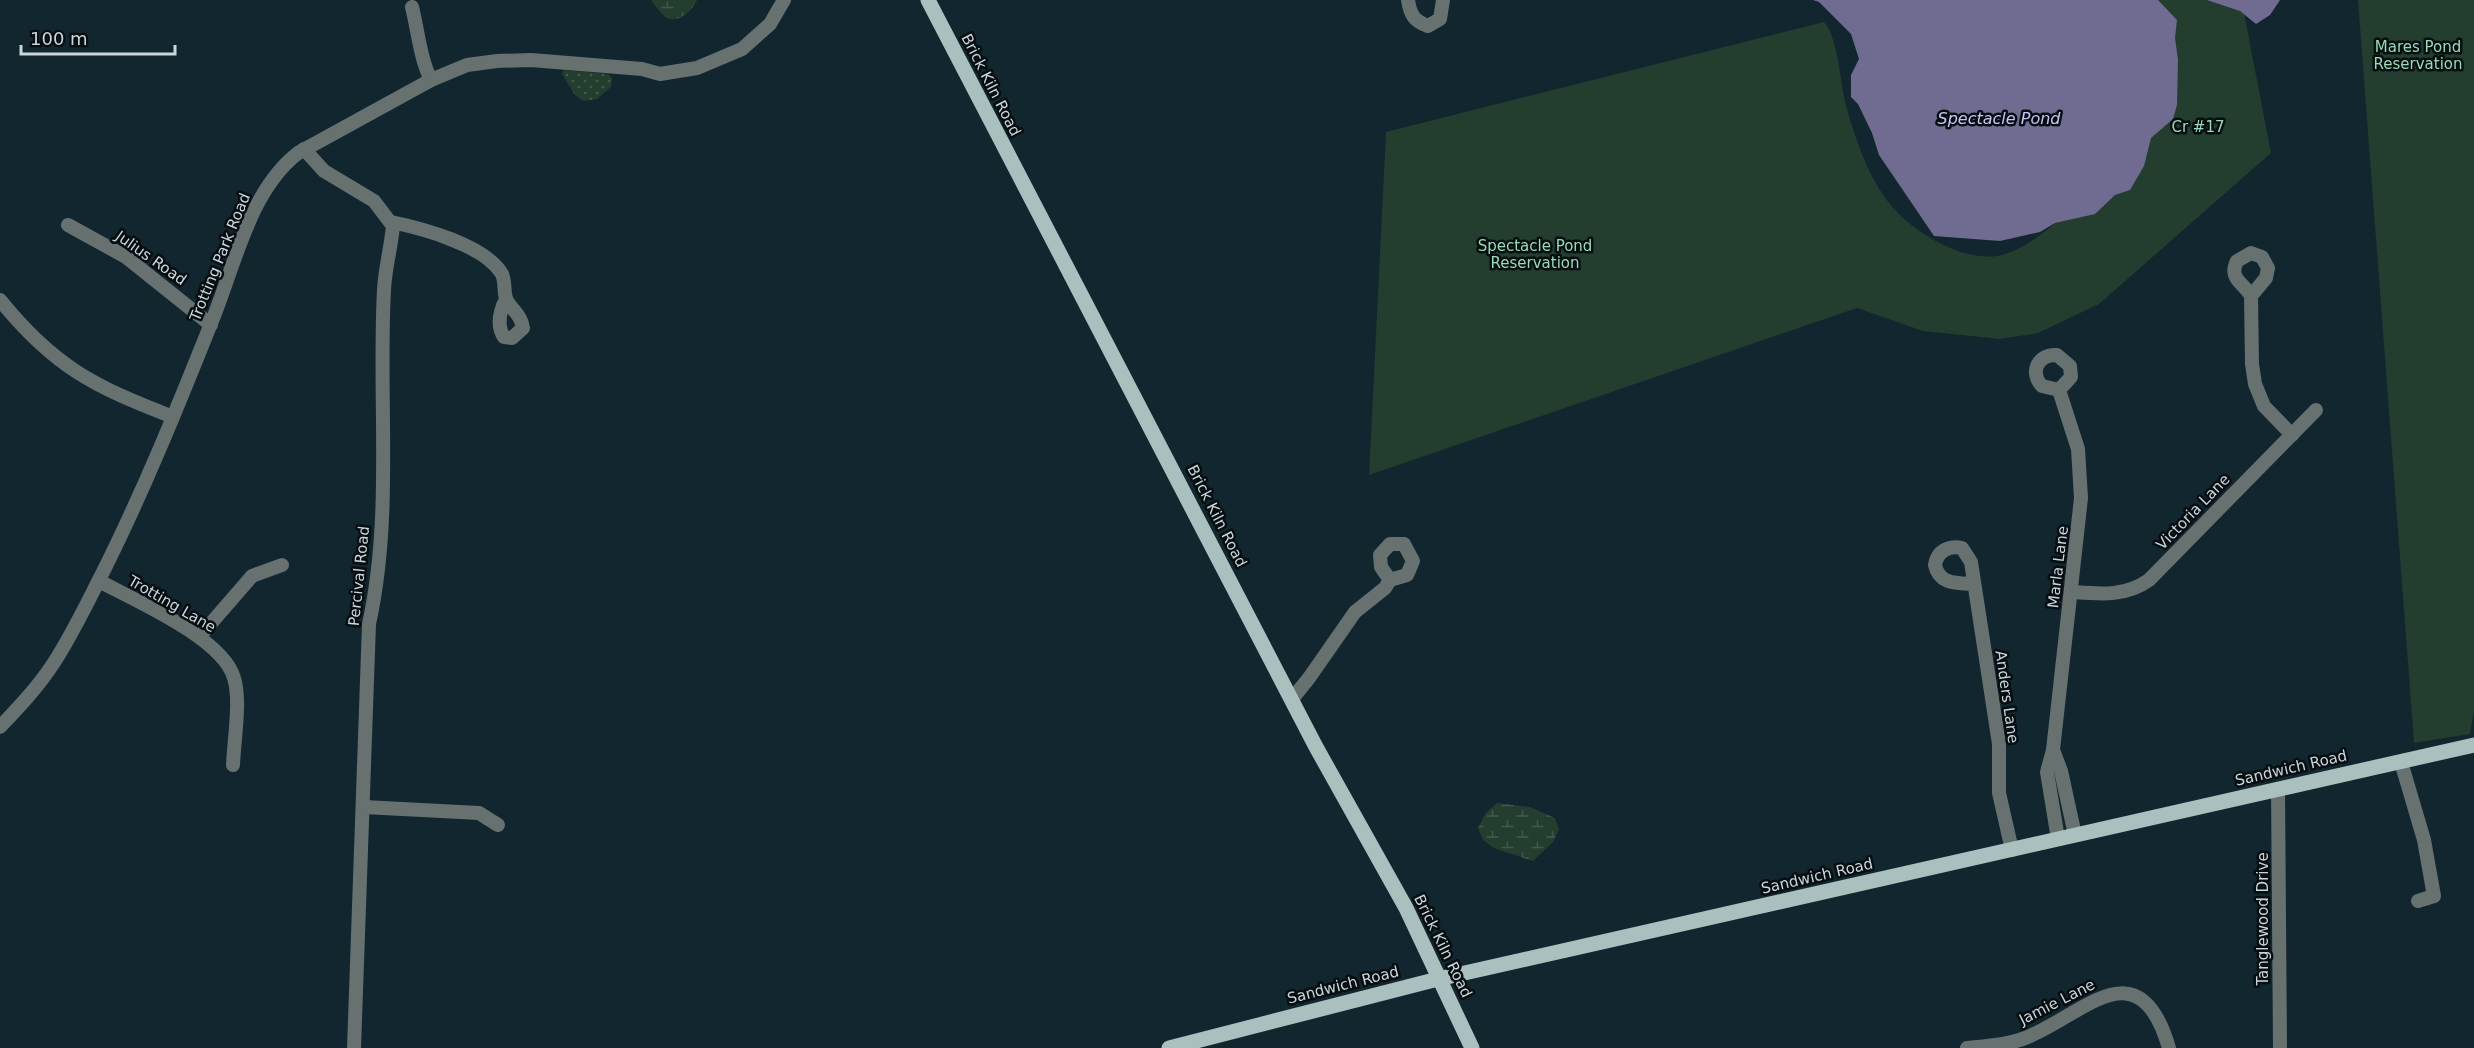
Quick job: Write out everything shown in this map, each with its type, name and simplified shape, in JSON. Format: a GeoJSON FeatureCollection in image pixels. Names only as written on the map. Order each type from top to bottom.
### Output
{"type":"FeatureCollection","features":[{"type":"Feature","properties":{"kind":"main road","name":"Brick Kiln Road"},"geometry":{"type":"LineString","coordinates":[[928,0],[1292,699],[1406,908],[1472,1048]]}},
{"type":"Feature","properties":{"kind":"main road","name":"Sandwich Road"},"geometry":{"type":"LineString","coordinates":[[1169,1048],[1438,979],[2474,745]]}},
{"type":"Feature","properties":{"kind":"street","name":"Trotting Park Road"},"geometry":{"type":"LineString","coordinates":[[0,727],[53,665],[99,581],[124,530],[173,417],[253,212],[267,185],[283,164],[304,149],[430,80],[467,65],[531,60],[597,65],[660,74],[697,68],[742,49],[770,24],[784,0]]}},
{"type":"Feature","properties":{"kind":"street"},"geometry":{"type":"LineString","coordinates":[[1408,0],[1408,11],[1420,24],[1428,26],[1440,19],[1443,0]]}},
{"type":"Feature","properties":{"kind":"street"},"geometry":{"type":"LineString","coordinates":[[412,7],[422,44],[423,64],[430,80]]}},
{"type":"Feature","properties":{"kind":"street"},"geometry":{"type":"LineString","coordinates":[[304,149],[324,171],[374,201],[391,222],[434,232],[485,259],[502,275],[506,299]]}},
{"type":"Feature","properties":{"kind":"street","name":"Percival Road"},"geometry":{"type":"LineString","coordinates":[[354,1048],[369,624],[376,594],[380,548],[384,288],[391,249],[391,222]]}},
{"type":"Feature","properties":{"kind":"street","name":"Julius Road"},"geometry":{"type":"LineString","coordinates":[[68,225],[126,257],[211,324]]}},
{"type":"Feature","properties":{"kind":"street"},"geometry":{"type":"LineString","coordinates":[[2251,296],[2252,364],[2255,384],[2264,406],[2292,435]]}},
{"type":"Feature","properties":{"kind":"street"},"geometry":{"type":"LineString","coordinates":[[0,300],[24,330],[57,359],[85,379],[173,417]]}},
{"type":"Feature","properties":{"kind":"street","name":"Marla Lane"},"geometry":{"type":"LineString","coordinates":[[2058,839],[2047,772],[2053,750],[2056,702],[2079,535],[2080,473],[2078,449],[2059,390]]}},
{"type":"Feature","properties":{"kind":"street","name":"Victoria Lane"},"geometry":{"type":"LineString","coordinates":[[2072,592],[2111,594],[2140,587],[2316,410]]}},
{"type":"Feature","properties":{"kind":"street"},"geometry":{"type":"LineString","coordinates":[[200,636],[252,576],[282,565]]}},
{"type":"Feature","properties":{"kind":"street"},"geometry":{"type":"LineString","coordinates":[[1292,699],[1309,678],[1345,623],[1390,580]]}},
{"type":"Feature","properties":{"kind":"street","name":"Trotting Lane"},"geometry":{"type":"LineString","coordinates":[[99,581],[200,636],[229,664],[236,686],[233,765]]}},
{"type":"Feature","properties":{"kind":"street","name":"Anders Lane"},"geometry":{"type":"LineString","coordinates":[[1974,584],[1998,737],[1999,793],[2012,850]]}},
{"type":"Feature","properties":{"kind":"street","name":"Marla Lane"},"geometry":{"type":"LineString","coordinates":[[2053,750],[2061,771],[2074,835]]}},
{"type":"Feature","properties":{"kind":"street"},"geometry":{"type":"LineString","coordinates":[[2401,762],[2440,897],[2418,901]]}},
{"type":"Feature","properties":{"kind":"street","name":"Tanglewood Drive"},"geometry":{"type":"LineString","coordinates":[[2278,789],[2280,1048]]}},
{"type":"Feature","properties":{"kind":"street"},"geometry":{"type":"LineString","coordinates":[[364,807],[479,813],[498,825]]}},
{"type":"Feature","properties":{"kind":"street","name":"Jamie Lane"},"geometry":{"type":"LineString","coordinates":[[1967,1048],[1997,1045],[2029,1036],[2085,1004],[2116,994],[2137,997],[2146,1002],[2157,1016],[2169,1048]]}},
{"type":"Feature","properties":{"kind":"green space"},"geometry":{"type":"Polygon","coordinates":[[[651,0],[697,0],[684,16],[669,19],[651,0]]]}},
{"type":"Feature","properties":{"kind":"green space","name":"Spectacle Pond Reservation"},"geometry":{"type":"Polygon","coordinates":[[[2100,0],[2217,0],[2243,8],[2271,153],[2099,304],[2038,333],[2000,339],[1923,331],[1857,308],[1369,475],[1386,132],[1824,22],[1833,39],[1845,100],[1859,146],[1882,194],[1912,226],[1942,244],[1975,255],[2005,254],[2038,236],[2085,195],[2100,0]]]}},
{"type":"Feature","properties":{"kind":"green space","name":"Mares Pond Reservation"},"geometry":{"type":"Polygon","coordinates":[[[2358,0],[2474,0],[2474,711],[2470,734],[2414,743],[2358,0]]]}},
{"type":"Feature","properties":{"kind":"green space"},"geometry":{"type":"Polygon","coordinates":[[[564,70],[608,74],[612,78],[611,87],[597,99],[583,101],[574,94],[562,74],[564,70]]]}},
{"type":"Feature","properties":{"kind":"green space"},"geometry":{"type":"Polygon","coordinates":[[[1497,803],[1530,807],[1555,818],[1559,829],[1553,842],[1533,861],[1494,848],[1483,840],[1478,828],[1485,814],[1497,803]]]}},
{"type":"Feature","properties":{"kind":"water","name":"Spectacle Pond"},"geometry":{"type":"Polygon","coordinates":[[[1813,0],[2158,0],[2177,20],[2175,38],[2178,60],[2177,105],[2173,119],[2151,138],[2144,166],[2130,190],[2115,195],[2095,214],[2055,223],[2040,232],[2000,241],[1934,236],[1879,155],[1872,133],[1858,104],[1851,97],[1851,75],[1859,59],[1851,34],[1819,2],[1813,0]]]}},
{"type":"Feature","properties":{"kind":"water"},"geometry":{"type":"Polygon","coordinates":[[[2207,0],[2280,0],[2270,15],[2256,24],[2240,11],[2207,0]]]}},
{"type":"Feature","properties":{"kind":"park label","name":"Cr #17"},"geometry":{"type":"Point","coordinates":[2198,127]}}]}
